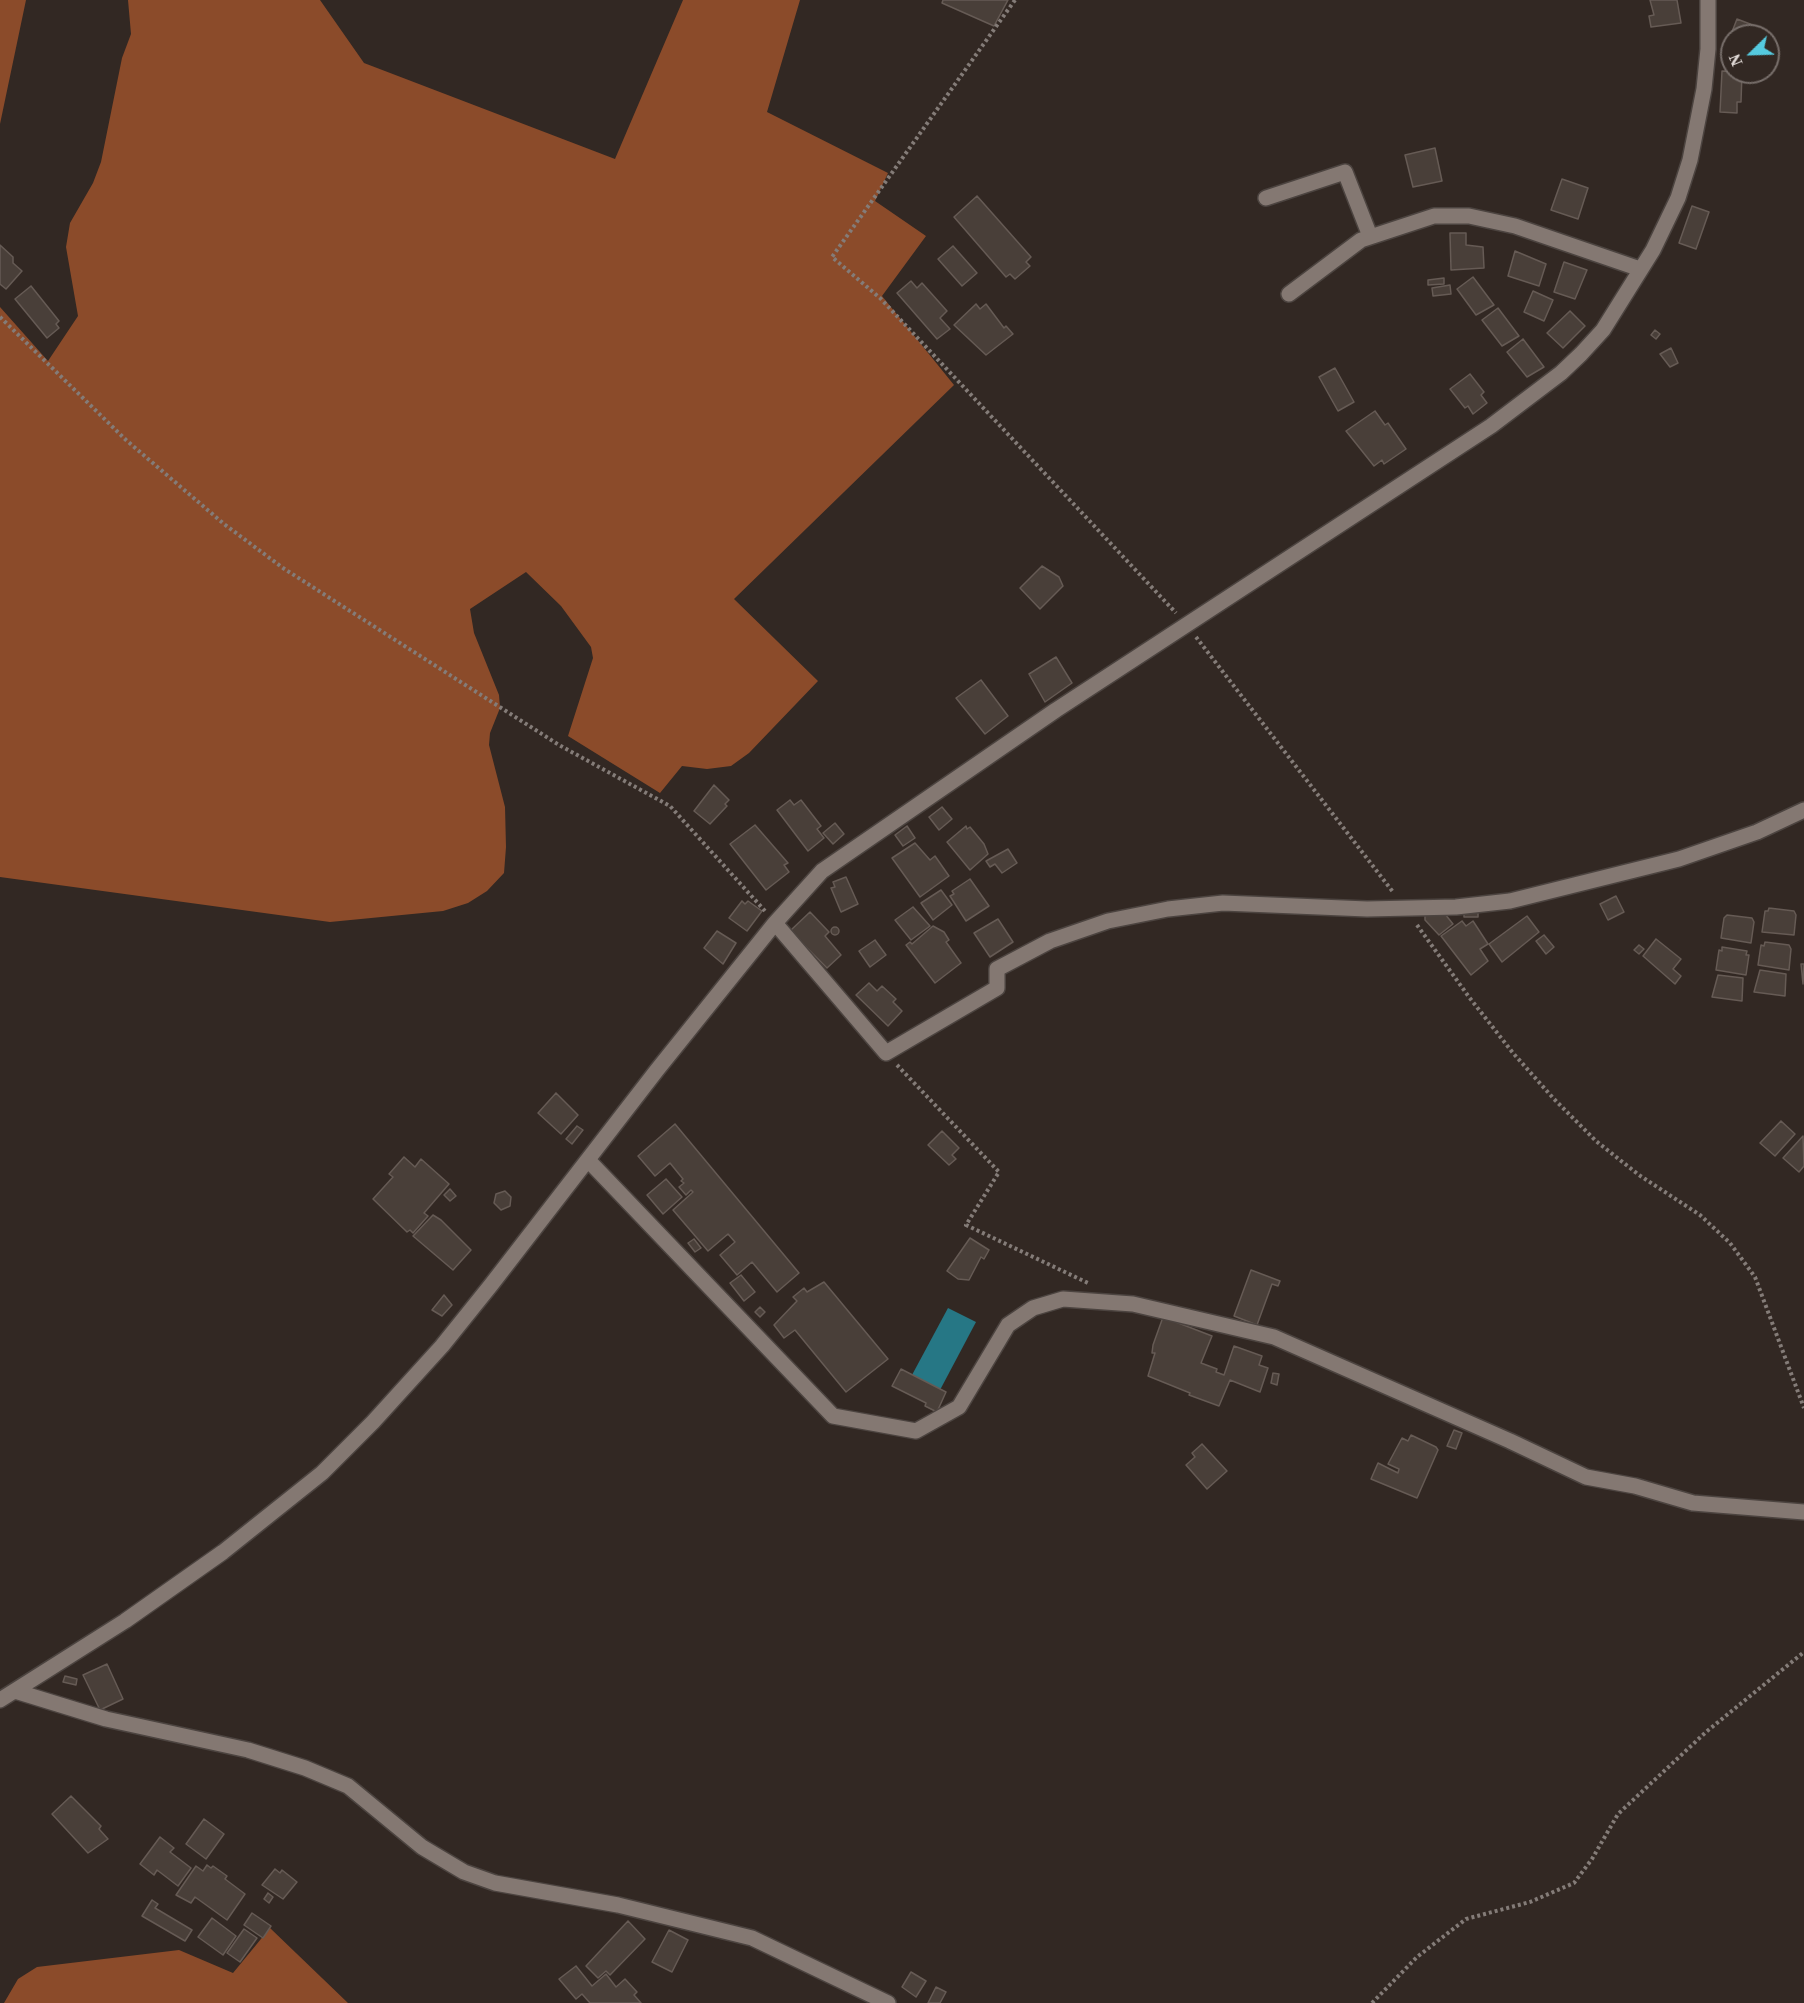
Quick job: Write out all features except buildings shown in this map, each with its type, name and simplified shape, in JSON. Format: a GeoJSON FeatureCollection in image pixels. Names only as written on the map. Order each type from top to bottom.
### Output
{"type":"FeatureCollection","features":[{"type":"Feature","properties":{"kind":"street"},"geometry":{"type":"LineString","coordinates":[[0,1700],[125,1621],[216,1558],[321,1473],[373,1422],[442,1346],[775,923],[822,871],[1186,624],[1491,426],[1547,384],[1603,330],[1668,220],[1690,160],[1704,89],[1708,49],[1708,0]]}},
{"type":"Feature","properties":{"kind":"street"},"geometry":{"type":"LineString","coordinates":[[1266,198],[1345,172],[1370,236]]}},
{"type":"Feature","properties":{"kind":"street"},"geometry":{"type":"LineString","coordinates":[[1289,294],[1361,240],[1434,216],[1468,216],[1515,226],[1640,269]]}},
{"type":"Feature","properties":{"kind":"street"},"geometry":{"type":"LineString","coordinates":[[775,923],[886,1053],[997,988],[997,969],[1050,941],[1108,921],[1168,909],[1223,903],[1343,909],[1406,908],[1510,901],[1679,860],[1757,832],[1804,810]]}},
{"type":"Feature","properties":{"kind":"street"},"geometry":{"type":"LineString","coordinates":[[588,1160],[832,1416],[916,1431],[959,1407],[1008,1325],[1033,1308],[1063,1299],[1133,1304],[1274,1337],[1510,1440],[1586,1477],[1635,1486],[1693,1503],[1804,1512]]}},
{"type":"Feature","properties":{"kind":"street"},"geometry":{"type":"LineString","coordinates":[[15,1691],[106,1719],[248,1750],[305,1768],[348,1786],[422,1847],[464,1872],[495,1883],[618,1905],[703,1924],[752,1938],[888,2003]]}},
{"type":"Feature","properties":{"kind":"path"},"geometry":{"type":"LineString","coordinates":[[1015,0],[832,257],[880,298],[1186,624],[1406,908],[1469,997],[1554,1099],[1596,1141],[1639,1175],[1700,1215],[1730,1243],[1755,1276],[1804,1408]]}},
{"type":"Feature","properties":{"kind":"path"},"geometry":{"type":"LineString","coordinates":[[0,317],[126,440],[224,524],[283,568],[559,745],[670,806],[775,923]]}},
{"type":"Feature","properties":{"kind":"path"},"geometry":{"type":"LineString","coordinates":[[886,1053],[999,1172],[966,1225],[1091,1284]]}},
{"type":"Feature","properties":{"kind":"path"},"geometry":{"type":"LineString","coordinates":[[1372,2003],[1416,1957],[1466,1919],[1530,1902],[1574,1883],[1592,1859],[1618,1814],[1706,1732],[1804,1652]]}},
{"type":"Feature","properties":{"kind":"shaded area"},"geometry":{"type":"Polygon","coordinates":[[[0,0],[26,0],[0,124],[0,0]]]}},
{"type":"Feature","properties":{"kind":"shaded area"},"geometry":{"type":"Polygon","coordinates":[[[128,0],[320,0],[364,63],[615,159],[683,0],[800,0],[767,112],[888,173],[875,201],[926,236],[882,296],[954,385],[734,599],[818,681],[749,753],[731,766],[707,769],[682,766],[660,793],[568,736],[593,658],[591,647],[561,606],[526,572],[470,609],[474,633],[499,695],[500,708],[490,733],[489,745],[505,807],[506,847],[504,873],[487,891],[468,903],[443,911],[330,922],[0,877],[0,307],[48,361],[78,316],[66,247],[70,223],[93,183],[101,162],[122,58],[131,34],[128,0]]]}},
{"type":"Feature","properties":{"kind":"shaded area"},"geometry":{"type":"Polygon","coordinates":[[[270,1928],[348,2003],[4,2003],[18,1979],[37,1967],[179,1950],[233,1973],[270,1928]]]}},
{"type":"Feature","properties":{"kind":"water"},"geometry":{"type":"Polygon","coordinates":[[[948,1308],[976,1322],[940,1390],[912,1375],[948,1308]]]}}]}
